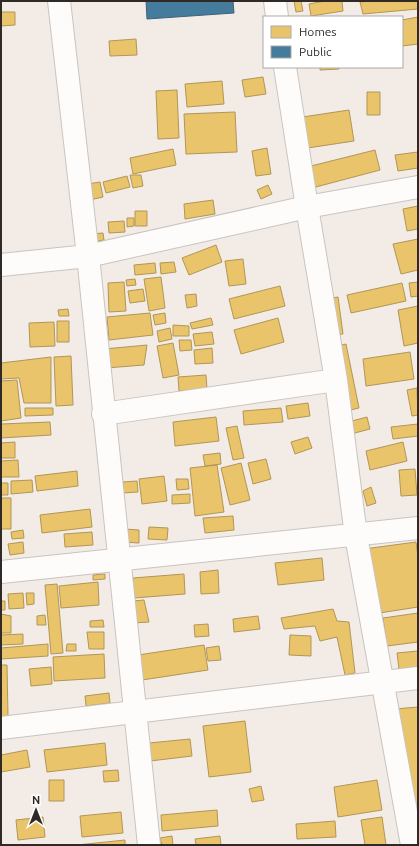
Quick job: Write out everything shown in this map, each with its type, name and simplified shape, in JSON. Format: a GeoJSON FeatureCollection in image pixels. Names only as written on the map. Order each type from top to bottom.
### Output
{"type":"FeatureCollection","features":[{"type":"Feature","properties":{"kind":"street"},"geometry":{"type":"LineString","coordinates":[[59,1],[88,256],[103,414],[149,845]]}},
{"type":"Feature","properties":{"kind":"street"},"geometry":{"type":"LineString","coordinates":[[275,1],[277,16]]}},
{"type":"Feature","properties":{"kind":"street"},"geometry":{"type":"LineString","coordinates":[[285,68],[336,380],[356,536],[412,845]]}},
{"type":"Feature","properties":{"kind":"street"},"geometry":{"type":"LineString","coordinates":[[1,265],[88,256],[307,207],[418,187]]}},
{"type":"Feature","properties":{"kind":"street"},"geometry":{"type":"LineString","coordinates":[[103,414],[336,380]]}},
{"type":"Feature","properties":{"kind":"street"},"geometry":{"type":"LineString","coordinates":[[1,572],[356,536],[418,528]]}},
{"type":"Feature","properties":{"kind":"street"},"geometry":{"type":"LineString","coordinates":[[1,728],[418,678]]}},
{"type":"Feature","properties":{"kind":"building: Homes"},"geometry":{"type":"Polygon","coordinates":[[[294,1],[301,1],[303,11],[296,12],[294,1]]]}},
{"type":"Feature","properties":{"kind":"building: Homes"},"geometry":{"type":"Polygon","coordinates":[[[325,1],[342,1],[343,11],[311,16],[309,4],[325,1]]]}},
{"type":"Feature","properties":{"kind":"building: Homes"},"geometry":{"type":"Polygon","coordinates":[[[418,1],[418,9],[363,14],[360,2],[418,1]]]}},
{"type":"Feature","properties":{"kind":"building: Homes"},"geometry":{"type":"Polygon","coordinates":[[[1,12],[15,12],[15,25],[1,26],[1,12]]]}},
{"type":"Feature","properties":{"kind":"building: Homes"},"geometry":{"type":"Polygon","coordinates":[[[418,17],[418,44],[403,46],[403,20],[418,17]]]}},
{"type":"Feature","properties":{"kind":"building: Homes"},"geometry":{"type":"Polygon","coordinates":[[[136,39],[137,55],[110,56],[109,41],[136,39]]]}},
{"type":"Feature","properties":{"kind":"building: Homes"},"geometry":{"type":"Polygon","coordinates":[[[320,68],[339,68],[339,69],[320,70],[320,68]]]}},
{"type":"Feature","properties":{"kind":"building: Homes"},"geometry":{"type":"Polygon","coordinates":[[[263,77],[266,94],[245,97],[242,80],[263,77]]]}},
{"type":"Feature","properties":{"kind":"building: Homes"},"geometry":{"type":"Polygon","coordinates":[[[222,81],[224,104],[187,107],[185,84],[222,81]]]}},
{"type":"Feature","properties":{"kind":"building: Homes"},"geometry":{"type":"Polygon","coordinates":[[[177,90],[179,138],[158,139],[156,91],[177,90]]]}},
{"type":"Feature","properties":{"kind":"building: Homes"},"geometry":{"type":"Polygon","coordinates":[[[367,92],[380,92],[380,115],[367,115],[367,92]]]}},
{"type":"Feature","properties":{"kind":"building: Homes"},"geometry":{"type":"Polygon","coordinates":[[[349,110],[354,141],[301,149],[296,118],[349,110]]]}},
{"type":"Feature","properties":{"kind":"building: Homes"},"geometry":{"type":"Polygon","coordinates":[[[235,112],[237,152],[186,154],[184,114],[235,112]]]}},
{"type":"Feature","properties":{"kind":"building: Homes"},"geometry":{"type":"Polygon","coordinates":[[[267,148],[271,174],[256,176],[252,151],[267,148]]]}},
{"type":"Feature","properties":{"kind":"building: Homes"},"geometry":{"type":"Polygon","coordinates":[[[173,149],[176,165],[133,174],[130,158],[173,149]]]}},
{"type":"Feature","properties":{"kind":"building: Homes"},"geometry":{"type":"Polygon","coordinates":[[[375,150],[380,170],[312,188],[307,167],[375,150]]]}},
{"type":"Feature","properties":{"kind":"building: Homes"},"geometry":{"type":"Polygon","coordinates":[[[418,152],[418,168],[398,171],[395,155],[418,152]]]}},
{"type":"Feature","properties":{"kind":"building: Homes"},"geometry":{"type":"Polygon","coordinates":[[[130,175],[141,175],[143,186],[133,188],[130,175]]]}},
{"type":"Feature","properties":{"kind":"building: Homes"},"geometry":{"type":"Polygon","coordinates":[[[127,176],[130,187],[106,193],[103,182],[127,176]]]}},
{"type":"Feature","properties":{"kind":"building: Homes"},"geometry":{"type":"Polygon","coordinates":[[[100,182],[103,197],[85,201],[82,185],[100,182]]]}},
{"type":"Feature","properties":{"kind":"building: Homes"},"geometry":{"type":"Polygon","coordinates":[[[268,185],[272,194],[261,199],[257,190],[268,185]]]}},
{"type":"Feature","properties":{"kind":"building: Homes"},"geometry":{"type":"Polygon","coordinates":[[[213,200],[215,214],[185,219],[184,204],[213,200]]]}},
{"type":"Feature","properties":{"kind":"building: Homes"},"geometry":{"type":"Polygon","coordinates":[[[418,206],[418,229],[407,231],[403,209],[418,206]]]}},
{"type":"Feature","properties":{"kind":"building: Homes"},"geometry":{"type":"Polygon","coordinates":[[[135,211],[147,211],[147,226],[135,226],[135,211]]]}},
{"type":"Feature","properties":{"kind":"building: Homes"},"geometry":{"type":"Polygon","coordinates":[[[127,218],[134,218],[134,226],[127,227],[127,218]]]}},
{"type":"Feature","properties":{"kind":"building: Homes"},"geometry":{"type":"Polygon","coordinates":[[[124,221],[125,232],[109,233],[108,222],[124,221]]]}},
{"type":"Feature","properties":{"kind":"building: Homes"},"geometry":{"type":"Polygon","coordinates":[[[103,233],[104,240],[92,242],[91,234],[103,233]]]}},
{"type":"Feature","properties":{"kind":"building: Homes"},"geometry":{"type":"Polygon","coordinates":[[[418,239],[418,270],[401,274],[393,244],[418,239]]]}},
{"type":"Feature","properties":{"kind":"building: Homes"},"geometry":{"type":"Polygon","coordinates":[[[216,245],[222,262],[189,275],[182,258],[216,245]]]}},
{"type":"Feature","properties":{"kind":"building: Homes"},"geometry":{"type":"Polygon","coordinates":[[[243,259],[246,284],[229,286],[225,261],[243,259]]]}},
{"type":"Feature","properties":{"kind":"building: Homes"},"geometry":{"type":"Polygon","coordinates":[[[174,262],[176,272],[161,274],[160,263],[174,262]]]}},
{"type":"Feature","properties":{"kind":"building: Homes"},"geometry":{"type":"Polygon","coordinates":[[[155,263],[156,273],[135,275],[134,265],[155,263]]]}},
{"type":"Feature","properties":{"kind":"building: Homes"},"geometry":{"type":"Polygon","coordinates":[[[161,277],[165,308],[149,311],[144,279],[161,277]]]}},
{"type":"Feature","properties":{"kind":"building: Homes"},"geometry":{"type":"Polygon","coordinates":[[[135,279],[136,285],[127,286],[126,280],[135,279]]]}},
{"type":"Feature","properties":{"kind":"building: Homes"},"geometry":{"type":"Polygon","coordinates":[[[124,282],[126,311],[109,312],[108,283],[124,282]]]}},
{"type":"Feature","properties":{"kind":"building: Homes"},"geometry":{"type":"Polygon","coordinates":[[[418,282],[418,296],[411,297],[409,283],[418,282]]]}},
{"type":"Feature","properties":{"kind":"building: Homes"},"geometry":{"type":"Polygon","coordinates":[[[402,283],[406,301],[351,313],[347,295],[402,283]]]}},
{"type":"Feature","properties":{"kind":"building: Homes"},"geometry":{"type":"Polygon","coordinates":[[[280,286],[285,306],[234,319],[229,299],[280,286]]]}},
{"type":"Feature","properties":{"kind":"building: Homes"},"geometry":{"type":"Polygon","coordinates":[[[143,289],[145,301],[130,303],[128,291],[143,289]]]}},
{"type":"Feature","properties":{"kind":"building: Homes"},"geometry":{"type":"Polygon","coordinates":[[[196,294],[197,306],[187,308],[185,295],[196,294]]]}},
{"type":"Feature","properties":{"kind":"building: Homes"},"geometry":{"type":"Polygon","coordinates":[[[338,297],[343,334],[331,335],[326,299],[338,297]]]}},
{"type":"Feature","properties":{"kind":"building: Homes"},"geometry":{"type":"Polygon","coordinates":[[[418,306],[418,343],[404,346],[398,310],[418,306]]]}},
{"type":"Feature","properties":{"kind":"building: Homes"},"geometry":{"type":"Polygon","coordinates":[[[68,309],[69,316],[59,316],[58,310],[68,309]]]}},
{"type":"Feature","properties":{"kind":"building: Homes"},"geometry":{"type":"Polygon","coordinates":[[[150,313],[153,335],[109,340],[107,317],[150,313]]]}},
{"type":"Feature","properties":{"kind":"building: Homes"},"geometry":{"type":"Polygon","coordinates":[[[165,313],[166,323],[155,325],[153,315],[165,313]]]}},
{"type":"Feature","properties":{"kind":"building: Homes"},"geometry":{"type":"Polygon","coordinates":[[[211,318],[213,325],[192,329],[190,323],[211,318]]]}},
{"type":"Feature","properties":{"kind":"building: Homes"},"geometry":{"type":"Polygon","coordinates":[[[278,318],[284,342],[241,354],[234,330],[278,318]]]}},
{"type":"Feature","properties":{"kind":"building: Homes"},"geometry":{"type":"Polygon","coordinates":[[[57,321],[69,321],[69,342],[57,342],[57,321]]]}},
{"type":"Feature","properties":{"kind":"building: Homes"},"geometry":{"type":"Polygon","coordinates":[[[54,322],[55,346],[30,347],[29,323],[54,322]]]}},
{"type":"Feature","properties":{"kind":"building: Homes"},"geometry":{"type":"Polygon","coordinates":[[[173,325],[189,326],[189,336],[173,336],[173,325]]]}},
{"type":"Feature","properties":{"kind":"building: Homes"},"geometry":{"type":"Polygon","coordinates":[[[170,328],[172,339],[159,342],[157,331],[170,328]]]}},
{"type":"Feature","properties":{"kind":"building: Homes"},"geometry":{"type":"Polygon","coordinates":[[[212,332],[214,344],[195,346],[193,334],[212,332]]]}},
{"type":"Feature","properties":{"kind":"building: Homes"},"geometry":{"type":"Polygon","coordinates":[[[179,340],[191,340],[192,350],[180,351],[179,340]]]}},
{"type":"Feature","properties":{"kind":"building: Homes"},"geometry":{"type":"Polygon","coordinates":[[[173,343],[179,375],[163,378],[157,346],[173,343]]]}},
{"type":"Feature","properties":{"kind":"building: Homes"},"geometry":{"type":"Polygon","coordinates":[[[346,344],[359,408],[346,411],[333,347],[346,344]]]}},
{"type":"Feature","properties":{"kind":"building: Homes"},"geometry":{"type":"Polygon","coordinates":[[[147,345],[144,365],[106,368],[104,349],[147,345]]]}},
{"type":"Feature","properties":{"kind":"building: Homes"},"geometry":{"type":"Polygon","coordinates":[[[212,348],[213,363],[195,364],[194,350],[212,348]]]}},
{"type":"Feature","properties":{"kind":"building: Homes"},"geometry":{"type":"Polygon","coordinates":[[[410,352],[414,379],[366,386],[363,359],[410,352]]]}},
{"type":"Feature","properties":{"kind":"building: Homes"},"geometry":{"type":"Polygon","coordinates":[[[71,356],[73,405],[56,406],[54,357],[71,356]]]}},
{"type":"Feature","properties":{"kind":"building: Homes"},"geometry":{"type":"Polygon","coordinates":[[[51,357],[51,403],[24,403],[19,378],[1,379],[1,363],[51,357]]]}},
{"type":"Feature","properties":{"kind":"building: Homes"},"geometry":{"type":"Polygon","coordinates":[[[206,375],[207,389],[179,391],[178,377],[206,375]]]}},
{"type":"Feature","properties":{"kind":"building: Homes"},"geometry":{"type":"Polygon","coordinates":[[[17,380],[21,418],[1,421],[1,381],[17,380]]]}},
{"type":"Feature","properties":{"kind":"building: Homes"},"geometry":{"type":"Polygon","coordinates":[[[417,388],[418,415],[412,416],[407,390],[417,388]]]}},
{"type":"Feature","properties":{"kind":"building: Homes"},"geometry":{"type":"Polygon","coordinates":[[[308,403],[310,416],[288,419],[286,406],[308,403]]]}},
{"type":"Feature","properties":{"kind":"building: Homes"},"geometry":{"type":"Polygon","coordinates":[[[25,408],[53,408],[53,415],[25,416],[25,408]]]}},
{"type":"Feature","properties":{"kind":"building: Homes"},"geometry":{"type":"Polygon","coordinates":[[[281,408],[283,422],[244,425],[243,411],[281,408]]]}},
{"type":"Feature","properties":{"kind":"building: Homes"},"geometry":{"type":"Polygon","coordinates":[[[216,417],[219,441],[175,446],[173,422],[216,417]]]}},
{"type":"Feature","properties":{"kind":"building: Homes"},"geometry":{"type":"Polygon","coordinates":[[[367,417],[370,429],[351,434],[348,422],[367,417]]]}},
{"type":"Feature","properties":{"kind":"building: Homes"},"geometry":{"type":"Polygon","coordinates":[[[50,422],[51,435],[1,438],[1,424],[50,422]]]}},
{"type":"Feature","properties":{"kind":"building: Homes"},"geometry":{"type":"Polygon","coordinates":[[[418,424],[418,436],[393,439],[391,427],[418,424]]]}},
{"type":"Feature","properties":{"kind":"building: Homes"},"geometry":{"type":"Polygon","coordinates":[[[237,426],[244,458],[233,460],[226,428],[237,426]]]}},
{"type":"Feature","properties":{"kind":"building: Homes"},"geometry":{"type":"Polygon","coordinates":[[[308,437],[312,448],[295,454],[291,442],[308,437]]]}},
{"type":"Feature","properties":{"kind":"building: Homes"},"geometry":{"type":"Polygon","coordinates":[[[15,442],[15,458],[1,458],[1,443],[15,442]]]}},
{"type":"Feature","properties":{"kind":"building: Homes"},"geometry":{"type":"Polygon","coordinates":[[[403,442],[407,461],[370,470],[366,451],[403,442]]]}},
{"type":"Feature","properties":{"kind":"building: Homes"},"geometry":{"type":"Polygon","coordinates":[[[220,453],[221,464],[205,466],[203,455],[220,453]]]}},
{"type":"Feature","properties":{"kind":"building: Homes"},"geometry":{"type":"Polygon","coordinates":[[[266,459],[271,479],[253,484],[248,463],[266,459]]]}},
{"type":"Feature","properties":{"kind":"building: Homes"},"geometry":{"type":"Polygon","coordinates":[[[18,460],[19,477],[1,477],[1,461],[18,460]]]}},
{"type":"Feature","properties":{"kind":"building: Homes"},"geometry":{"type":"Polygon","coordinates":[[[241,463],[250,500],[230,505],[221,468],[241,463]]]}},
{"type":"Feature","properties":{"kind":"building: Homes"},"geometry":{"type":"Polygon","coordinates":[[[217,465],[224,512],[195,516],[190,468],[217,465]]]}},
{"type":"Feature","properties":{"kind":"building: Homes"},"geometry":{"type":"Polygon","coordinates":[[[415,469],[417,495],[401,496],[399,470],[415,469]]]}},
{"type":"Feature","properties":{"kind":"building: Homes"},"geometry":{"type":"Polygon","coordinates":[[[77,471],[78,486],[37,491],[35,476],[77,471]]]}},
{"type":"Feature","properties":{"kind":"building: Homes"},"geometry":{"type":"Polygon","coordinates":[[[164,476],[167,501],[142,504],[139,479],[164,476]]]}},
{"type":"Feature","properties":{"kind":"building: Homes"},"geometry":{"type":"Polygon","coordinates":[[[176,479],[188,479],[189,489],[177,490],[176,479]]]}},
{"type":"Feature","properties":{"kind":"building: Homes"},"geometry":{"type":"Polygon","coordinates":[[[32,480],[33,492],[11,494],[11,481],[32,480]]]}},
{"type":"Feature","properties":{"kind":"building: Homes"},"geometry":{"type":"Polygon","coordinates":[[[137,481],[138,492],[123,493],[123,482],[137,481]]]}},
{"type":"Feature","properties":{"kind":"building: Homes"},"geometry":{"type":"Polygon","coordinates":[[[1,483],[8,483],[8,495],[1,495],[1,483]]]}},
{"type":"Feature","properties":{"kind":"building: Homes"},"geometry":{"type":"Polygon","coordinates":[[[371,487],[376,503],[367,506],[363,491],[371,487]]]}},
{"type":"Feature","properties":{"kind":"building: Homes"},"geometry":{"type":"Polygon","coordinates":[[[190,494],[190,503],[172,504],[172,495],[190,494]]]}},
{"type":"Feature","properties":{"kind":"building: Homes"},"geometry":{"type":"Polygon","coordinates":[[[1,498],[11,498],[11,529],[1,529],[1,498]]]}},
{"type":"Feature","properties":{"kind":"building: Homes"},"geometry":{"type":"Polygon","coordinates":[[[90,509],[92,527],[42,533],[40,515],[90,509]]]}},
{"type":"Feature","properties":{"kind":"building: Homes"},"geometry":{"type":"Polygon","coordinates":[[[233,516],[234,530],[205,533],[203,518],[233,516]]]}},
{"type":"Feature","properties":{"kind":"building: Homes"},"geometry":{"type":"Polygon","coordinates":[[[149,527],[168,528],[167,540],[148,539],[149,527]]]}},
{"type":"Feature","properties":{"kind":"building: Homes"},"geometry":{"type":"Polygon","coordinates":[[[124,529],[139,530],[139,543],[123,542],[124,529]]]}},
{"type":"Feature","properties":{"kind":"building: Homes"},"geometry":{"type":"Polygon","coordinates":[[[23,530],[24,538],[12,539],[11,532],[23,530]]]}},
{"type":"Feature","properties":{"kind":"building: Homes"},"geometry":{"type":"Polygon","coordinates":[[[92,532],[93,545],[65,547],[64,534],[92,532]]]}},
{"type":"Feature","properties":{"kind":"building: Homes"},"geometry":{"type":"Polygon","coordinates":[[[23,542],[24,553],[10,555],[8,544],[23,542]]]}},
{"type":"Feature","properties":{"kind":"building: Homes"},"geometry":{"type":"Polygon","coordinates":[[[416,542],[418,557],[418,607],[373,614],[364,549],[416,542]]]}},
{"type":"Feature","properties":{"kind":"building: Homes"},"geometry":{"type":"Polygon","coordinates":[[[322,558],[324,580],[278,585],[275,563],[322,558]]]}},
{"type":"Feature","properties":{"kind":"building: Homes"},"geometry":{"type":"Polygon","coordinates":[[[218,570],[219,593],[201,594],[200,572],[218,570]]]}},
{"type":"Feature","properties":{"kind":"building: Homes"},"geometry":{"type":"Polygon","coordinates":[[[105,574],[105,579],[93,580],[93,575],[105,574]]]}},
{"type":"Feature","properties":{"kind":"building: Homes"},"geometry":{"type":"Polygon","coordinates":[[[184,574],[185,594],[134,598],[133,578],[184,574]]]}},
{"type":"Feature","properties":{"kind":"building: Homes"},"geometry":{"type":"Polygon","coordinates":[[[98,582],[99,605],[61,608],[59,586],[98,582]]]}},
{"type":"Feature","properties":{"kind":"building: Homes"},"geometry":{"type":"Polygon","coordinates":[[[57,584],[63,653],[51,654],[45,585],[57,584]]]}},
{"type":"Feature","properties":{"kind":"building: Homes"},"geometry":{"type":"Polygon","coordinates":[[[23,593],[24,608],[9,609],[8,594],[23,593]]]}},
{"type":"Feature","properties":{"kind":"building: Homes"},"geometry":{"type":"Polygon","coordinates":[[[26,593],[34,593],[34,604],[27,605],[26,593]]]}},
{"type":"Feature","properties":{"kind":"building: Homes"},"geometry":{"type":"Polygon","coordinates":[[[144,600],[149,622],[133,623],[133,601],[144,600]]]}},
{"type":"Feature","properties":{"kind":"building: Homes"},"geometry":{"type":"Polygon","coordinates":[[[1,601],[5,601],[5,610],[1,610],[1,601]]]}},
{"type":"Feature","properties":{"kind":"building: Homes"},"geometry":{"type":"Polygon","coordinates":[[[333,609],[337,621],[349,622],[355,673],[345,675],[337,637],[320,641],[315,626],[284,629],[281,618],[333,609]]]}},
{"type":"Feature","properties":{"kind":"building: Homes"},"geometry":{"type":"Polygon","coordinates":[[[418,613],[418,642],[387,646],[383,618],[418,613]]]}},
{"type":"Feature","properties":{"kind":"building: Homes"},"geometry":{"type":"Polygon","coordinates":[[[1,614],[11,616],[11,633],[1,633],[1,614]]]}},
{"type":"Feature","properties":{"kind":"building: Homes"},"geometry":{"type":"Polygon","coordinates":[[[45,615],[46,625],[37,625],[37,616],[45,615]]]}},
{"type":"Feature","properties":{"kind":"building: Homes"},"geometry":{"type":"Polygon","coordinates":[[[258,616],[260,629],[234,632],[233,619],[258,616]]]}},
{"type":"Feature","properties":{"kind":"building: Homes"},"geometry":{"type":"Polygon","coordinates":[[[103,620],[104,627],[90,627],[90,621],[103,620]]]}},
{"type":"Feature","properties":{"kind":"building: Homes"},"geometry":{"type":"Polygon","coordinates":[[[208,624],[209,636],[195,637],[194,625],[208,624]]]}},
{"type":"Feature","properties":{"kind":"building: Homes"},"geometry":{"type":"Polygon","coordinates":[[[87,632],[104,632],[104,649],[89,649],[87,632]]]}},
{"type":"Feature","properties":{"kind":"building: Homes"},"geometry":{"type":"Polygon","coordinates":[[[23,634],[23,644],[1,645],[1,635],[23,634]]]}},
{"type":"Feature","properties":{"kind":"building: Homes"},"geometry":{"type":"Polygon","coordinates":[[[290,635],[311,636],[311,656],[289,655],[290,635]]]}},
{"type":"Feature","properties":{"kind":"building: Homes"},"geometry":{"type":"Polygon","coordinates":[[[48,644],[48,656],[1,659],[1,648],[48,644]]]}},
{"type":"Feature","properties":{"kind":"building: Homes"},"geometry":{"type":"Polygon","coordinates":[[[67,644],[76,644],[76,651],[66,651],[67,644]]]}},
{"type":"Feature","properties":{"kind":"building: Homes"},"geometry":{"type":"Polygon","coordinates":[[[204,645],[208,670],[142,680],[138,655],[204,645]]]}},
{"type":"Feature","properties":{"kind":"building: Homes"},"geometry":{"type":"Polygon","coordinates":[[[219,646],[221,660],[208,661],[206,648],[219,646]]]}},
{"type":"Feature","properties":{"kind":"building: Homes"},"geometry":{"type":"Polygon","coordinates":[[[418,651],[418,667],[399,669],[397,653],[418,651]]]}},
{"type":"Feature","properties":{"kind":"building: Homes"},"geometry":{"type":"Polygon","coordinates":[[[104,654],[105,678],[54,681],[53,657],[104,654]]]}},
{"type":"Feature","properties":{"kind":"building: Homes"},"geometry":{"type":"Polygon","coordinates":[[[1,665],[7,665],[8,717],[1,717],[1,665]]]}},
{"type":"Feature","properties":{"kind":"building: Homes"},"geometry":{"type":"Polygon","coordinates":[[[51,667],[52,684],[31,686],[29,669],[51,667]]]}},
{"type":"Feature","properties":{"kind":"building: Homes"},"geometry":{"type":"Polygon","coordinates":[[[109,693],[110,703],[86,706],[85,696],[109,693]]]}},
{"type":"Feature","properties":{"kind":"building: Homes"},"geometry":{"type":"Polygon","coordinates":[[[418,707],[418,827],[395,709],[418,707]]]}},
{"type":"Feature","properties":{"kind":"building: Homes"},"geometry":{"type":"Polygon","coordinates":[[[245,721],[251,772],[209,777],[203,726],[245,721]]]}},
{"type":"Feature","properties":{"kind":"building: Homes"},"geometry":{"type":"Polygon","coordinates":[[[190,739],[192,756],[150,761],[149,743],[190,739]]]}},
{"type":"Feature","properties":{"kind":"building: Homes"},"geometry":{"type":"Polygon","coordinates":[[[105,743],[107,765],[47,772],[44,750],[105,743]]]}},
{"type":"Feature","properties":{"kind":"building: Homes"},"geometry":{"type":"Polygon","coordinates":[[[27,750],[30,767],[1,772],[1,755],[27,750]]]}},
{"type":"Feature","properties":{"kind":"building: Homes"},"geometry":{"type":"Polygon","coordinates":[[[118,770],[119,781],[104,782],[103,771],[118,770]]]}},
{"type":"Feature","properties":{"kind":"building: Homes"},"geometry":{"type":"Polygon","coordinates":[[[49,780],[64,780],[64,801],[49,801],[49,780]]]}},
{"type":"Feature","properties":{"kind":"building: Homes"},"geometry":{"type":"Polygon","coordinates":[[[377,780],[382,810],[338,817],[334,787],[377,780]]]}},
{"type":"Feature","properties":{"kind":"building: Homes"},"geometry":{"type":"Polygon","coordinates":[[[261,786],[264,800],[252,802],[249,789],[261,786]]]}},
{"type":"Feature","properties":{"kind":"building: Homes"},"geometry":{"type":"Polygon","coordinates":[[[217,810],[218,826],[162,831],[161,815],[217,810]]]}},
{"type":"Feature","properties":{"kind":"building: Homes"},"geometry":{"type":"Polygon","coordinates":[[[121,812],[123,833],[82,837],[80,816],[121,812]]]}},
{"type":"Feature","properties":{"kind":"building: Homes"},"geometry":{"type":"Polygon","coordinates":[[[43,817],[45,837],[18,840],[16,820],[43,817]]]}},
{"type":"Feature","properties":{"kind":"building: Homes"},"geometry":{"type":"Polygon","coordinates":[[[382,817],[386,845],[365,845],[361,820],[382,817]]]}},
{"type":"Feature","properties":{"kind":"building: Homes"},"geometry":{"type":"Polygon","coordinates":[[[335,821],[336,837],[297,839],[296,824],[335,821]]]}},
{"type":"Feature","properties":{"kind":"building: Homes"},"geometry":{"type":"Polygon","coordinates":[[[172,836],[173,845],[162,845],[160,838],[172,836]]]}},
{"type":"Feature","properties":{"kind":"building: Homes"},"geometry":{"type":"Polygon","coordinates":[[[220,836],[221,845],[196,845],[195,839],[220,836]]]}},
{"type":"Feature","properties":{"kind":"building: Homes"},"geometry":{"type":"Polygon","coordinates":[[[125,840],[125,845],[77,845],[125,840]]]}},
{"type":"Feature","properties":{"kind":"building: Public"},"geometry":{"type":"Polygon","coordinates":[[[146,1],[233,1],[234,13],[147,19],[146,1]]]}}]}
